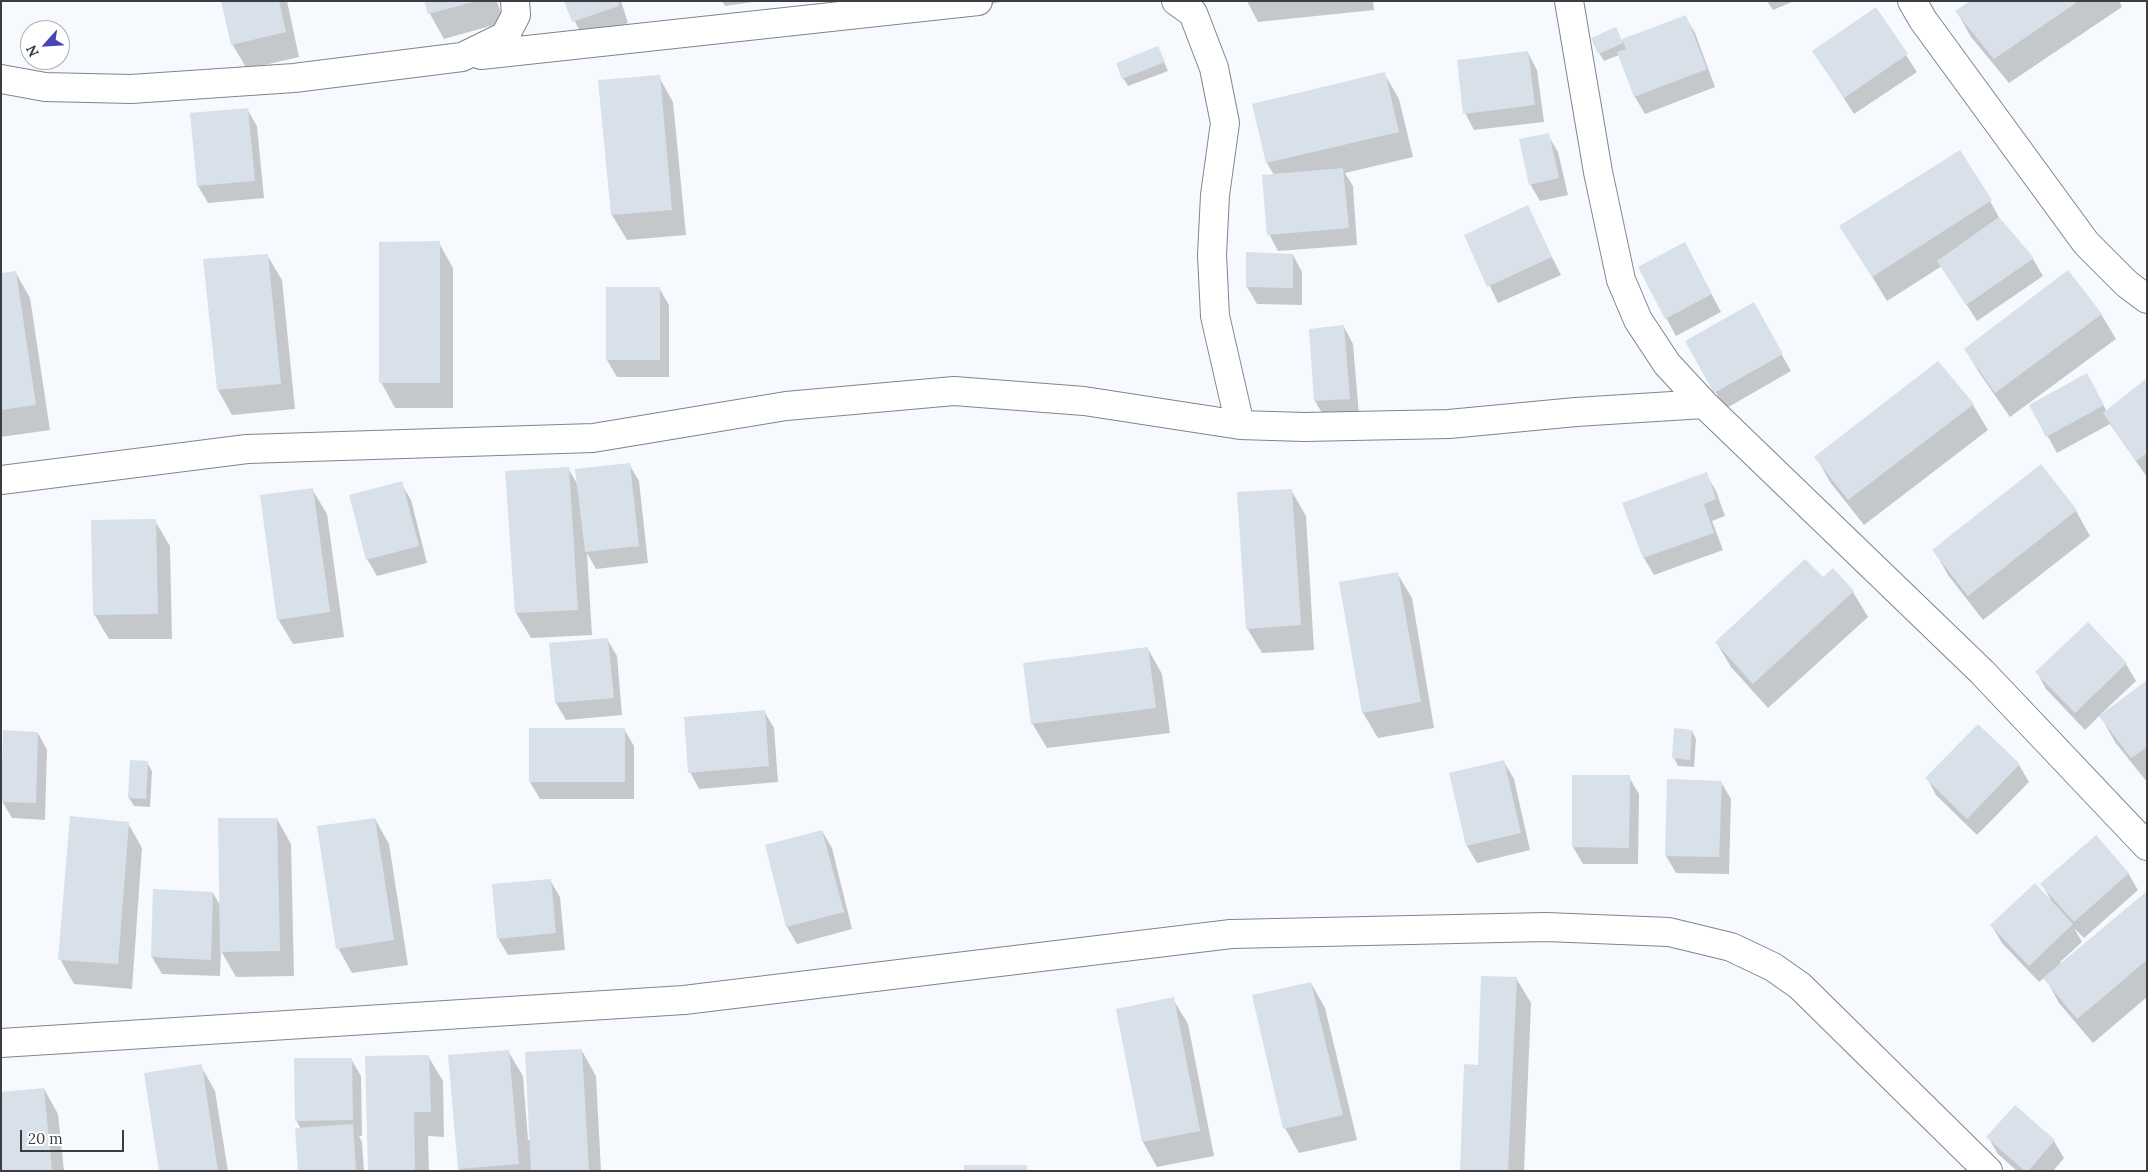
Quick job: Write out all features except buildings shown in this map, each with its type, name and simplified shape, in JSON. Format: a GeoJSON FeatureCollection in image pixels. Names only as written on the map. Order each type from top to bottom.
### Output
{"type":"FeatureCollection","features":[{"type":"Feature","properties":{"kind":"street"},"geometry":{"type":"LineString","coordinates":[[462,57],[504,36],[516,15],[516,1]]}},
{"type":"Feature","properties":{"kind":"street"},"geometry":{"type":"LineString","coordinates":[[1,79],[45,87],[131,89],[294,78],[462,57],[978,1]]}},
{"type":"Feature","properties":{"kind":"street"},"geometry":{"type":"LineString","coordinates":[[1176,1],[1192,13],[1214,68],[1225,123],[1215,195],[1213,238],[1215,316],[1240,425]]}},
{"type":"Feature","properties":{"kind":"street"},"geometry":{"type":"LineString","coordinates":[[1569,1],[1598,172],[1622,280],[1638,320],[1667,364],[1704,404],[1982,672],[2147,846]]}},
{"type":"Feature","properties":{"kind":"street"},"geometry":{"type":"LineString","coordinates":[[1912,1],[1923,20],[2086,243],[2128,284],[2147,299]]}},
{"type":"Feature","properties":{"kind":"street"},"geometry":{"type":"LineString","coordinates":[[1,480],[247,448],[593,438],[786,406],[954,391],[1084,401],[1240,425],[1304,427],[1449,424],[1576,412],[1704,404]]}},
{"type":"Feature","properties":{"kind":"street"},"geometry":{"type":"LineString","coordinates":[[1,1043],[684,1000],[1231,934],[1546,927],[1669,932],[1731,947],[1773,967],[1800,986],[1988,1171]]}}]}
